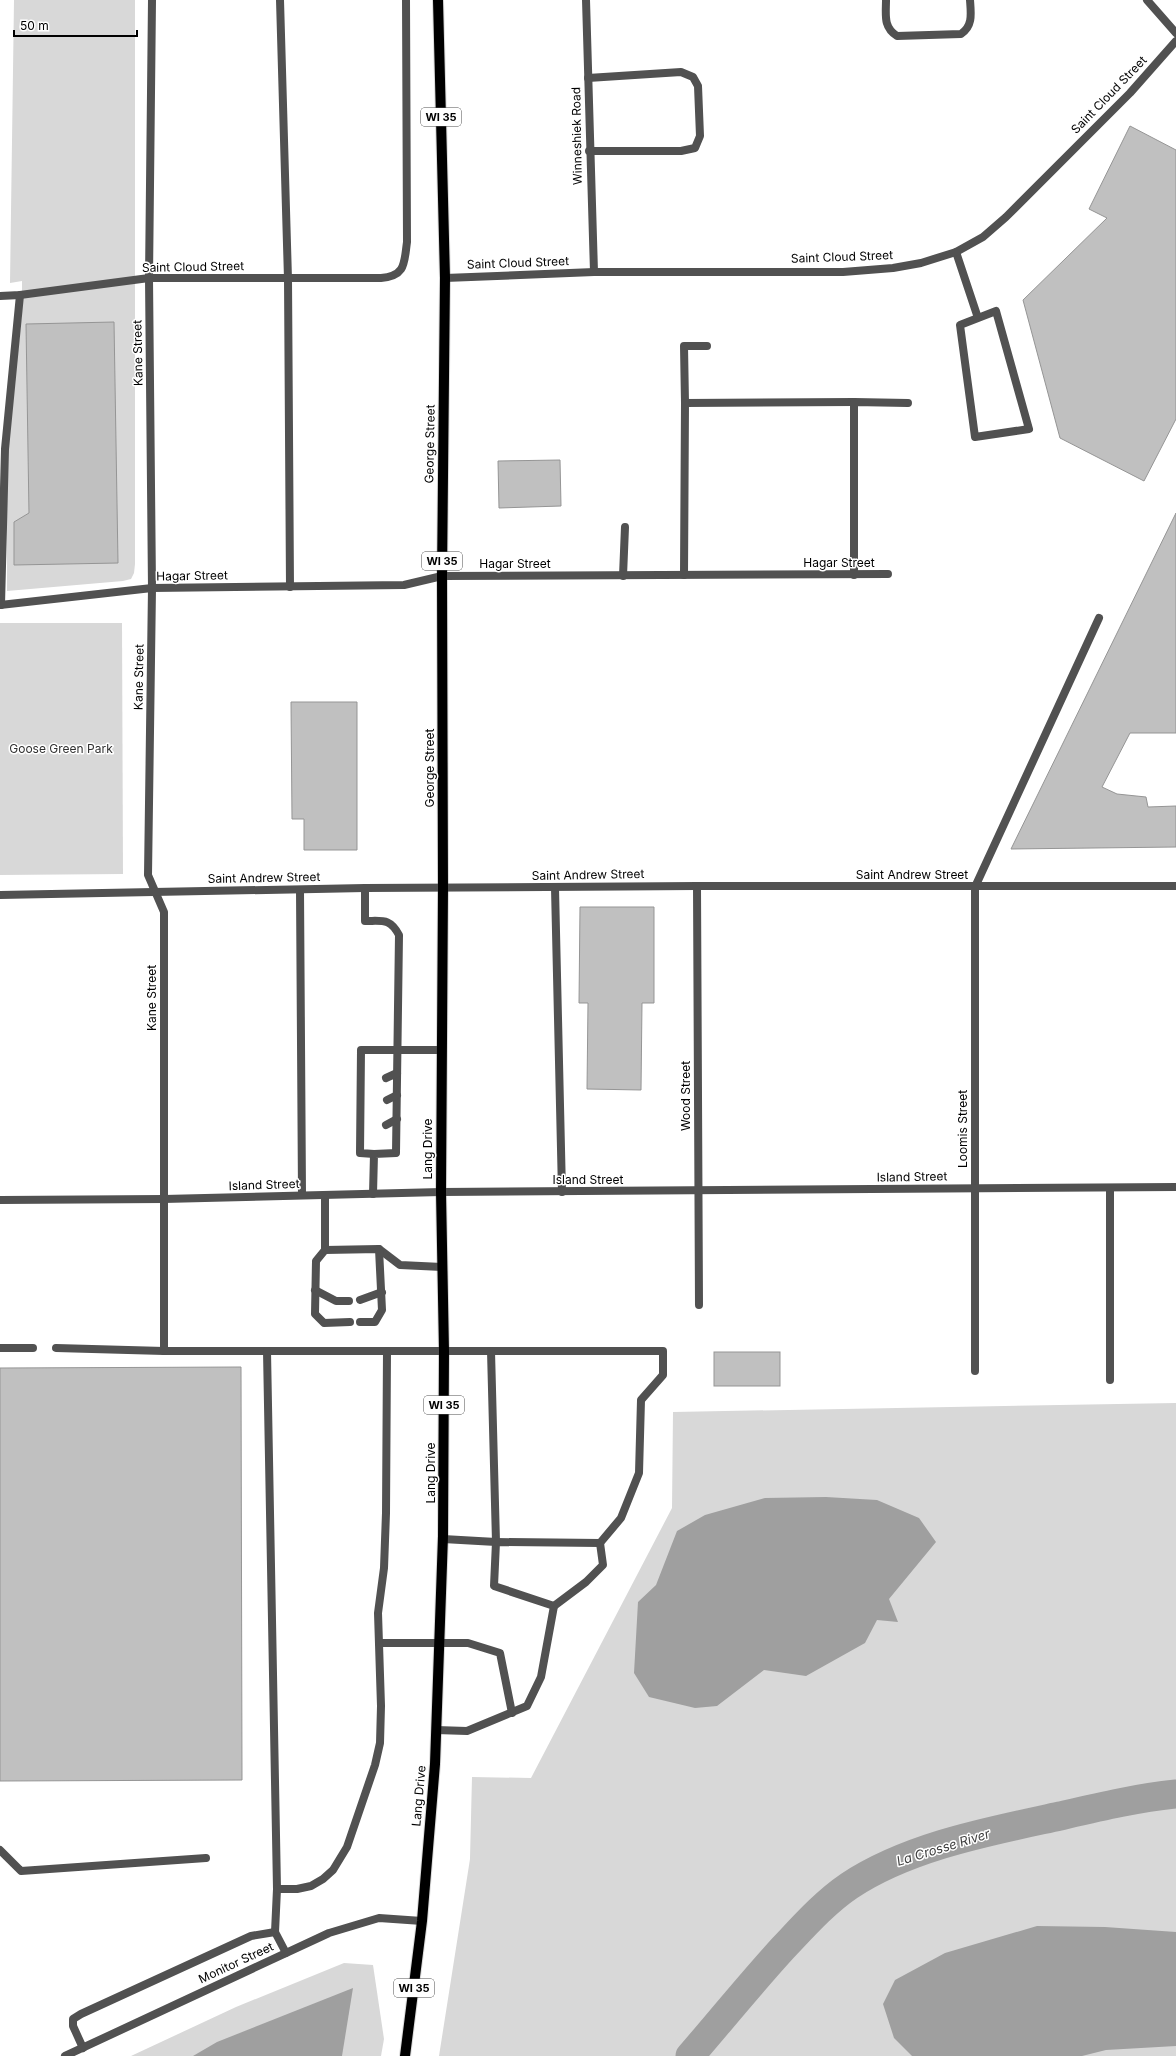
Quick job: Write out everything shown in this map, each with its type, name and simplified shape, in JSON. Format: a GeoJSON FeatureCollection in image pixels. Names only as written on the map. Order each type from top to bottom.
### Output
{"type":"FeatureCollection","features":[{"type":"Feature","properties":{"kind":"main road","name":"George Street"},"geometry":{"type":"LineString","coordinates":[[438,0],[445,278],[442,576],[443,888]]}},
{"type":"Feature","properties":{"kind":"main road","name":"Lang Drive"},"geometry":{"type":"LineString","coordinates":[[405,2056],[422,1921],[436,1730],[440,1642],[443,1539],[444,1351],[441,1192],[443,888]]}},
{"type":"Feature","properties":{"kind":"street","name":"Kane Street"},"geometry":{"type":"LineString","coordinates":[[152,0],[149,278],[152,588],[148,875],[164,912],[164,1351]]}},
{"type":"Feature","properties":{"kind":"street"},"geometry":{"type":"LineString","coordinates":[[280,0],[288,279],[290,586]]}},
{"type":"Feature","properties":{"kind":"street","name":"Saint Cloud Street"},"geometry":{"type":"LineString","coordinates":[[0,296],[20,295],[149,278],[391,278],[400,273],[404,266],[407,242],[406,0]]}},
{"type":"Feature","properties":{"kind":"street","name":"Winneshiek Road"},"geometry":{"type":"LineString","coordinates":[[586,0],[589,151],[594,272]]}},
{"type":"Feature","properties":{"kind":"street"},"geometry":{"type":"LineString","coordinates":[[886,0],[886,25],[890,31],[897,36],[961,34],[968,29],[971,19],[970,0]]}},
{"type":"Feature","properties":{"kind":"street"},"geometry":{"type":"LineString","coordinates":[[1147,0],[1176,33]]}},
{"type":"Feature","properties":{"kind":"street","name":"Saint Cloud Street"},"geometry":{"type":"LineString","coordinates":[[445,278],[594,272],[843,272],[892,268],[920,263],[956,252],[983,237],[1006,217],[1130,93],[1176,41]]}},
{"type":"Feature","properties":{"kind":"street"},"geometry":{"type":"LineString","coordinates":[[588,78],[681,72],[693,77],[698,86],[700,136],[695,148],[681,151],[589,151]]}},
{"type":"Feature","properties":{"kind":"street"},"geometry":{"type":"LineString","coordinates":[[956,252],[978,318]]}},
{"type":"Feature","properties":{"kind":"street"},"geometry":{"type":"LineString","coordinates":[[1,605],[4,450],[20,295]]}},
{"type":"Feature","properties":{"kind":"street"},"geometry":{"type":"LineString","coordinates":[[996,311],[1029,429],[975,437],[960,325],[978,318],[996,311]]}},
{"type":"Feature","properties":{"kind":"street"},"geometry":{"type":"LineString","coordinates":[[684,575],[684,346],[707,346]]}},
{"type":"Feature","properties":{"kind":"street"},"geometry":{"type":"LineString","coordinates":[[854,402],[854,574]]}},
{"type":"Feature","properties":{"kind":"street"},"geometry":{"type":"LineString","coordinates":[[685,403],[908,403]]}},
{"type":"Feature","properties":{"kind":"street"},"geometry":{"type":"LineString","coordinates":[[623,576],[625,527]]}},
{"type":"Feature","properties":{"kind":"street","name":"Hagar Street"},"geometry":{"type":"LineString","coordinates":[[1,605],[152,588],[404,585],[442,576],[888,574]]}},
{"type":"Feature","properties":{"kind":"street"},"geometry":{"type":"LineString","coordinates":[[975,887],[1099,618]]}},
{"type":"Feature","properties":{"kind":"street","name":"Wood Street"},"geometry":{"type":"LineString","coordinates":[[697,886],[699,1305]]}},
{"type":"Feature","properties":{"kind":"street","name":"Saint Andrew Street"},"geometry":{"type":"LineString","coordinates":[[0,895],[364,888],[1176,886]]}},
{"type":"Feature","properties":{"kind":"street","name":"Loomis Street"},"geometry":{"type":"LineString","coordinates":[[975,887],[975,1371]]}},
{"type":"Feature","properties":{"kind":"street"},"geometry":{"type":"LineString","coordinates":[[364,888],[366,921],[389,922],[399,935],[397,1050],[397,1120],[396,1153],[360,1153],[360,1114],[364,1090],[361,1050],[397,1050],[442,1050]]}},
{"type":"Feature","properties":{"kind":"street"},"geometry":{"type":"LineString","coordinates":[[555,888],[562,1192]]}},
{"type":"Feature","properties":{"kind":"street"},"geometry":{"type":"LineString","coordinates":[[300,890],[302,1196]]}},
{"type":"Feature","properties":{"kind":"street"},"geometry":{"type":"LineString","coordinates":[[386,1078],[397,1073]]}},
{"type":"Feature","properties":{"kind":"street"},"geometry":{"type":"LineString","coordinates":[[387,1100],[397,1095]]}},
{"type":"Feature","properties":{"kind":"street"},"geometry":{"type":"LineString","coordinates":[[360,1114],[368,1110]]}},
{"type":"Feature","properties":{"kind":"street"},"geometry":{"type":"LineString","coordinates":[[386,1125],[397,1120]]}},
{"type":"Feature","properties":{"kind":"street"},"geometry":{"type":"LineString","coordinates":[[360,1138],[368,1134]]}},
{"type":"Feature","properties":{"kind":"street"},"geometry":{"type":"LineString","coordinates":[[373,1194],[374,1154]]}},
{"type":"Feature","properties":{"kind":"street","name":"Island Street"},"geometry":{"type":"LineString","coordinates":[[0,1200],[164,1199],[441,1192],[699,1192],[975,1188],[1176,1188]]}},
{"type":"Feature","properties":{"kind":"street"},"geometry":{"type":"LineString","coordinates":[[1110,1188],[1110,1380]]}},
{"type":"Feature","properties":{"kind":"street"},"geometry":{"type":"LineString","coordinates":[[325,1195],[325,1250],[316,1261],[315,1314],[324,1323],[350,1322]]}},
{"type":"Feature","properties":{"kind":"street"},"geometry":{"type":"LineString","coordinates":[[360,1322],[375,1322],[382,1310],[379,1249]]}},
{"type":"Feature","properties":{"kind":"street"},"geometry":{"type":"LineString","coordinates":[[325,1250],[379,1249],[400,1265],[442,1267]]}},
{"type":"Feature","properties":{"kind":"street"},"geometry":{"type":"LineString","coordinates":[[315,1290],[336,1301],[349,1301]]}},
{"type":"Feature","properties":{"kind":"street"},"geometry":{"type":"LineString","coordinates":[[360,1300],[382,1292]]}},
{"type":"Feature","properties":{"kind":"street"},"geometry":{"type":"LineString","coordinates":[[0,1348],[33,1348]]}},
{"type":"Feature","properties":{"kind":"street"},"geometry":{"type":"LineString","coordinates":[[56,1348],[164,1351],[662,1351],[663,1375],[641,1400],[639,1473],[621,1518],[600,1543],[603,1565],[586,1582],[554,1606],[541,1677],[527,1706],[467,1731],[436,1730]]}},
{"type":"Feature","properties":{"kind":"street"},"geometry":{"type":"LineString","coordinates":[[267,1351],[276,1889],[275,1932],[286,1953]]}},
{"type":"Feature","properties":{"kind":"street"},"geometry":{"type":"LineString","coordinates":[[276,1889],[297,1889],[312,1886],[324,1879],[333,1870],[347,1847],[375,1765],[380,1743],[378,1613],[384,1568],[386,1514],[387,1351]]}},
{"type":"Feature","properties":{"kind":"street"},"geometry":{"type":"LineString","coordinates":[[491,1351],[496,1542],[494,1586],[554,1606]]}},
{"type":"Feature","properties":{"kind":"street"},"geometry":{"type":"LineString","coordinates":[[443,1539],[496,1542],[600,1543]]}},
{"type":"Feature","properties":{"kind":"street"},"geometry":{"type":"LineString","coordinates":[[379,1643],[468,1643],[500,1653],[512,1713]]}},
{"type":"Feature","properties":{"kind":"street"},"geometry":{"type":"LineString","coordinates":[[0,1850],[21,1871],[206,1858]]}},
{"type":"Feature","properties":{"kind":"street","name":"Monitor Street"},"geometry":{"type":"LineString","coordinates":[[65,2056],[329,1932],[379,1918],[422,1921]]}},
{"type":"Feature","properties":{"kind":"street"},"geometry":{"type":"LineString","coordinates":[[83,2048],[73,2026],[73,2019],[77,2016],[251,1936],[275,1932]]}},
{"type":"Feature","properties":{"kind":"green space"},"geometry":{"type":"Polygon","coordinates":[[[14,0],[135,0],[135,564],[134,573],[131,579],[123,581],[7,591],[7,457],[22,312],[22,281],[10,283],[14,0]]]}},
{"type":"Feature","properties":{"kind":"green space","name":"Goose Green Park"},"geometry":{"type":"Polygon","coordinates":[[[0,623],[122,623],[123,874],[0,875],[0,623]]]}},
{"type":"Feature","properties":{"kind":"green space"},"geometry":{"type":"Polygon","coordinates":[[[1176,1403],[1176,2056],[439,2056],[470,1859],[472,1777],[531,1778],[672,1508],[673,1412],[1176,1403]]]}},
{"type":"Feature","properties":{"kind":"green space"},"geometry":{"type":"Polygon","coordinates":[[[344,1963],[373,1965],[384,2039],[381,2056],[131,2056],[236,2007],[344,1963]]]}},
{"type":"Feature","properties":{"kind":"shaded area"},"geometry":{"type":"Polygon","coordinates":[[[826,1497],[877,1500],[919,1518],[936,1542],[889,1599],[898,1622],[877,1620],[865,1643],[806,1676],[764,1670],[717,1706],[695,1708],[649,1697],[634,1673],[638,1602],[656,1585],[677,1531],[705,1515],[765,1498],[826,1497]]]}},
{"type":"Feature","properties":{"kind":"shaded area"},"geometry":{"type":"Polygon","coordinates":[[[1037,1926],[1105,1927],[1176,1932],[1176,2046],[1106,2050],[1082,2056],[912,2056],[894,2038],[883,2004],[895,1980],[945,1953],[1037,1926]]]}},
{"type":"Feature","properties":{"kind":"shaded area"},"geometry":{"type":"Polygon","coordinates":[[[353,1988],[342,2056],[193,2056],[217,2042],[353,1988]]]}},
{"type":"Feature","properties":{"kind":"building"},"geometry":{"type":"Polygon","coordinates":[[[1130,126],[1176,150],[1176,419],[1144,481],[1060,438],[1023,300],[1107,218],[1089,209],[1130,126]]]}},
{"type":"Feature","properties":{"kind":"building"},"geometry":{"type":"Polygon","coordinates":[[[114,322],[118,563],[14,565],[14,522],[29,513],[26,324],[114,322]]]}},
{"type":"Feature","properties":{"kind":"building"},"geometry":{"type":"Polygon","coordinates":[[[560,460],[561,506],[499,508],[498,461],[560,460]]]}},
{"type":"Feature","properties":{"kind":"building"},"geometry":{"type":"Polygon","coordinates":[[[1176,513],[1176,733],[1130,733],[1102,787],[1117,794],[1146,797],[1148,807],[1176,806],[1176,847],[1011,849],[1176,513]]]}},
{"type":"Feature","properties":{"kind":"building"},"geometry":{"type":"Polygon","coordinates":[[[291,702],[357,702],[357,850],[304,850],[304,819],[292,819],[291,702]]]}},
{"type":"Feature","properties":{"kind":"building"},"geometry":{"type":"Polygon","coordinates":[[[580,907],[654,907],[654,1003],[642,1003],[641,1090],[587,1089],[588,1003],[579,1003],[580,907]]]}},
{"type":"Feature","properties":{"kind":"building"},"geometry":{"type":"Polygon","coordinates":[[[714,1352],[780,1352],[780,1386],[714,1386],[714,1352]]]}},
{"type":"Feature","properties":{"kind":"building"},"geometry":{"type":"Polygon","coordinates":[[[241,1367],[242,1780],[0,1781],[0,1368],[241,1367]]]}},
{"type":"Feature","properties":{"kind":"waterway","name":"La Crosse River"},"geometry":{"type":"LineString","coordinates":[[690,2056],[771,1961],[814,1916],[849,1886],[872,1872],[924,1850],[979,1834],[1118,1803],[1176,1794]]}}]}
